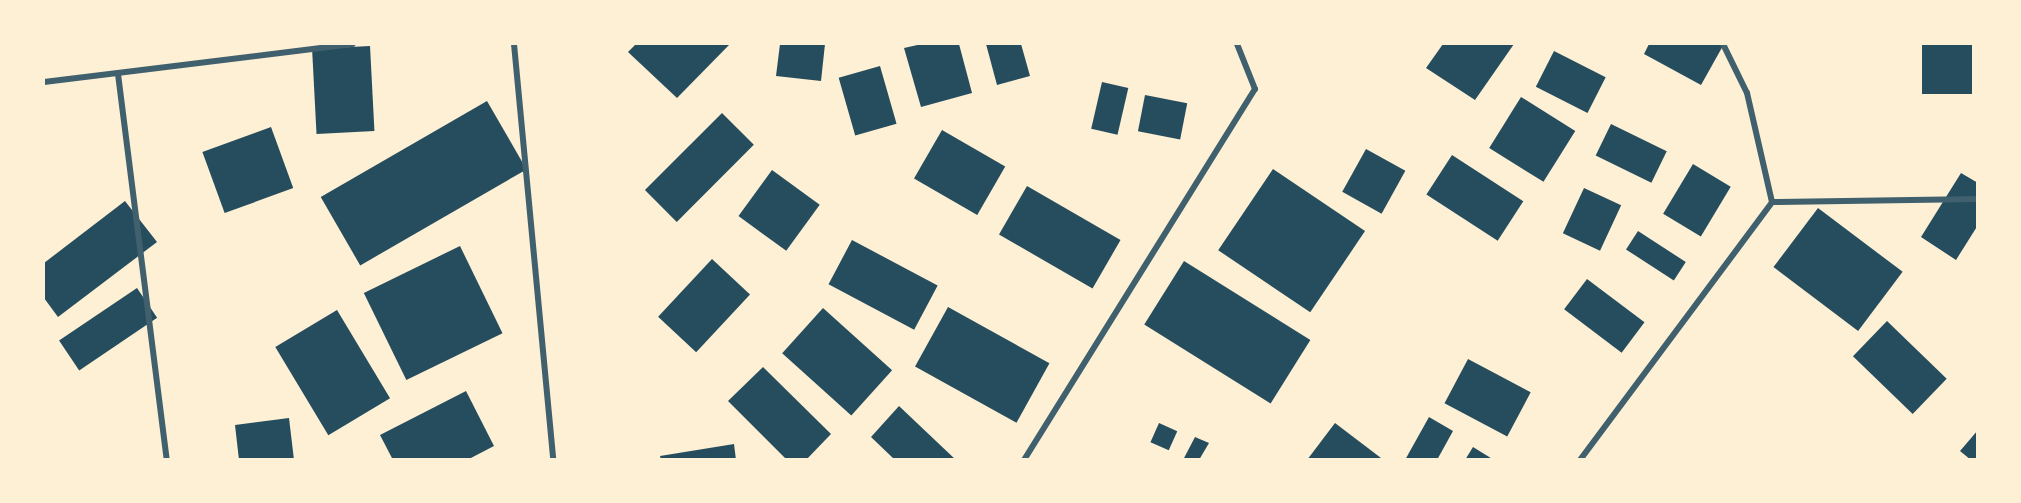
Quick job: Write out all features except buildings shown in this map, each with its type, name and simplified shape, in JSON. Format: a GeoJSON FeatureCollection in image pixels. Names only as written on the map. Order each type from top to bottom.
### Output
{"type":"FeatureCollection","features":[{"type":"Feature","properties":{"kind":"street"},"geometry":{"type":"LineString","coordinates":[[44,82],[353,44]]}},
{"type":"Feature","properties":{"kind":"street"},"geometry":{"type":"LineString","coordinates":[[514,44],[553,459]]}},
{"type":"Feature","properties":{"kind":"street"},"geometry":{"type":"LineString","coordinates":[[1024,459],[1256,89],[1237,44]]}},
{"type":"Feature","properties":{"kind":"street"},"geometry":{"type":"LineString","coordinates":[[1580,459],[1772,202],[1747,93],[1723,44]]}},
{"type":"Feature","properties":{"kind":"street"},"geometry":{"type":"LineString","coordinates":[[118,74],[167,459]]}},
{"type":"Feature","properties":{"kind":"street"},"geometry":{"type":"LineString","coordinates":[[1772,202],[1977,199]]}}]}
